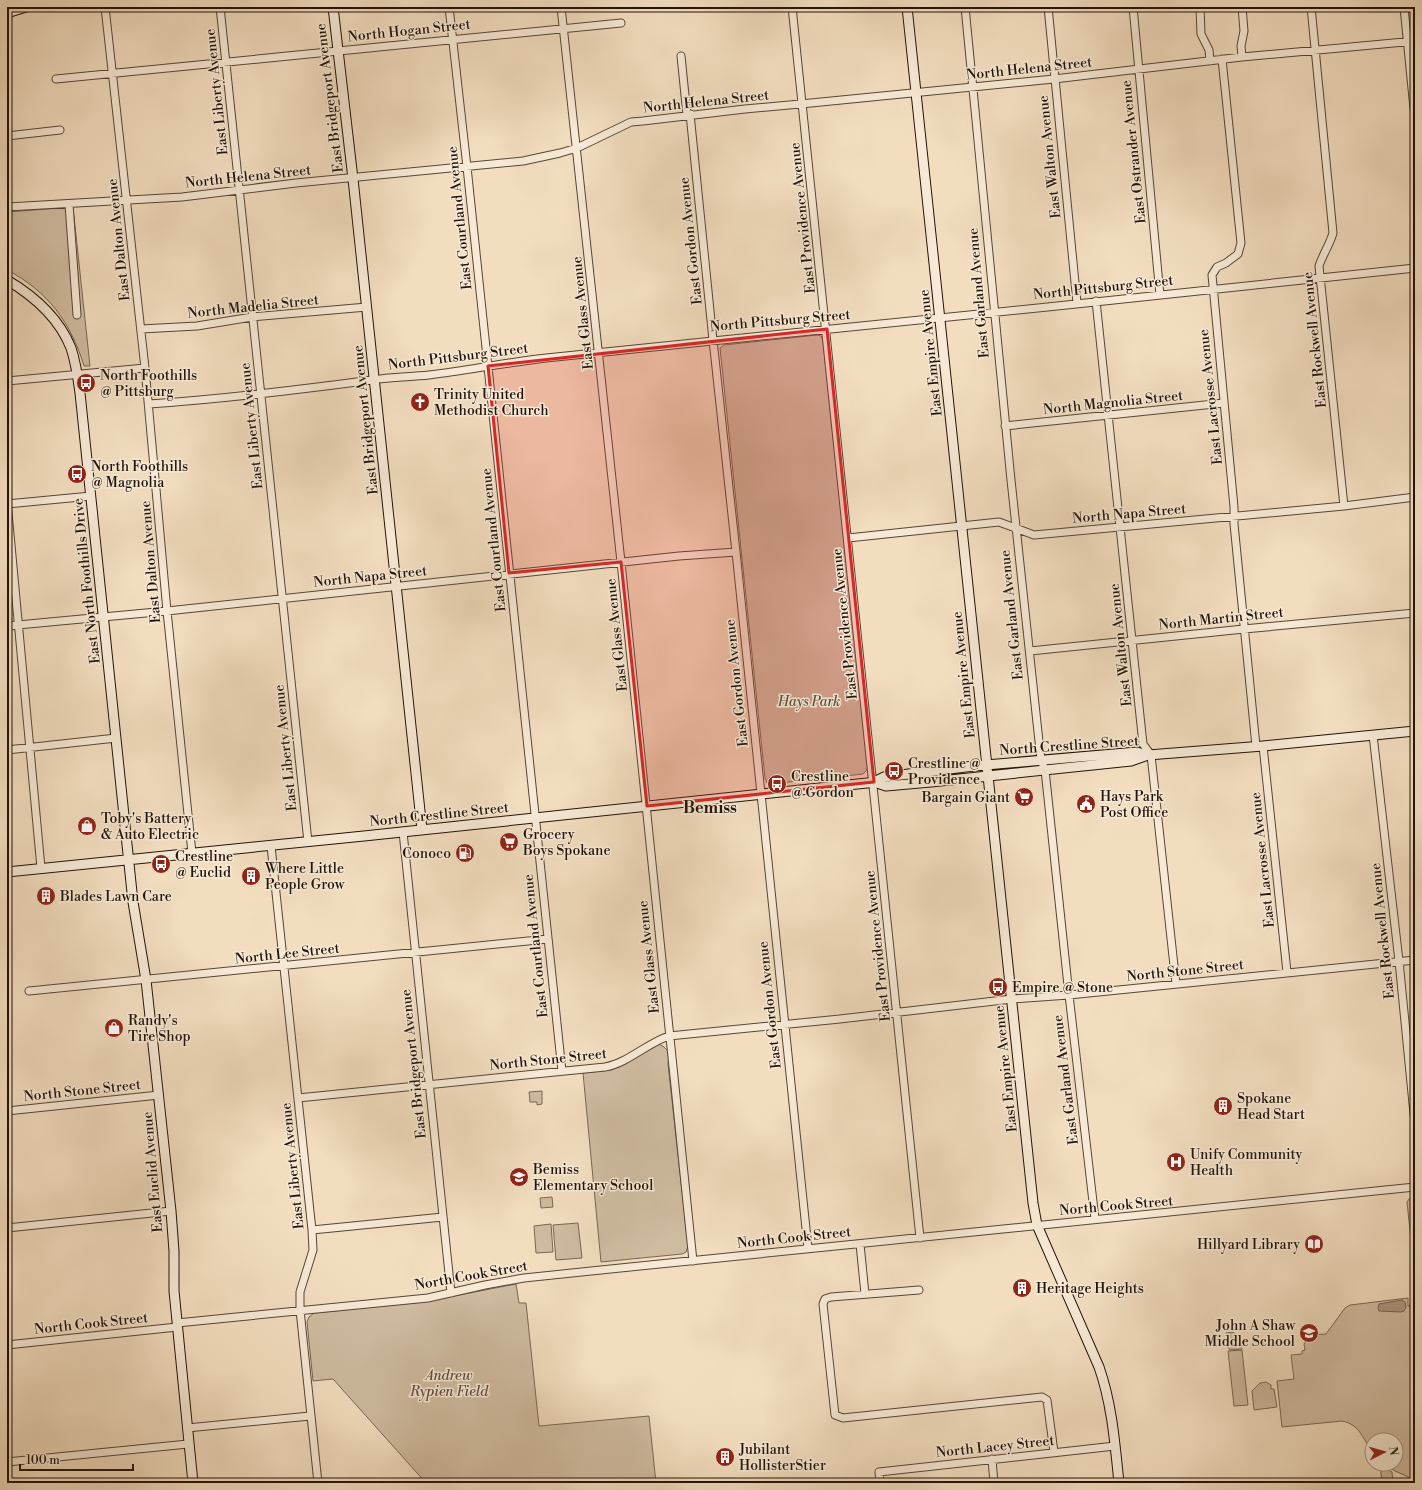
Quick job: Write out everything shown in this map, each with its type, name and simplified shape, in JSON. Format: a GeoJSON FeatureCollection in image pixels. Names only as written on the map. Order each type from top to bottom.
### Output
{"type":"FeatureCollection","features":[{"type":"Feature","properties":{"kind":"main road"},"geometry":{"type":"LineString","coordinates":[[7,13],[26,7]]}},
{"type":"Feature","properties":{"kind":"main road","name":"East Bridgeport Avenue"},"geometry":{"type":"LineString","coordinates":[[333,7],[367,307],[422,830]]}},
{"type":"Feature","properties":{"kind":"main road","name":"East Empire Avenue"},"geometry":{"type":"LineString","coordinates":[[907,7],[1033,1203],[1037,1225],[1101,1372],[1109,1401],[1115,1446]]}},
{"type":"Feature","properties":{"kind":"main road","name":"East North Foothills Drive"},"geometry":{"type":"LineString","coordinates":[[7,280],[39,302],[60,326],[70,348],[77,374],[128,859]]}},
{"type":"Feature","properties":{"kind":"main road","name":"North Crestline Street"},"geometry":{"type":"LineString","coordinates":[[874,782],[886,786],[988,777],[1132,761],[1150,755],[1415,731]]}},
{"type":"Feature","properties":{"kind":"main road","name":"North Crestline Street"},"geometry":{"type":"LineString","coordinates":[[7,872],[271,846],[874,782],[884,777],[987,765],[1137,752],[1150,755]]}},
{"type":"Feature","properties":{"kind":"main road","name":"East Euclid Avenue"},"geometry":{"type":"LineString","coordinates":[[128,859],[133,902],[146,980],[159,1095],[171,1211],[174,1251],[174,1291],[193,1483]]}},
{"type":"Feature","properties":{"kind":"main road"},"geometry":{"type":"LineString","coordinates":[[1115,1446],[1119,1483]]}},
{"type":"Feature","properties":{"kind":"street","name":"East Dalton Avenue"},"geometry":{"type":"LineString","coordinates":[[105,7],[146,368],[167,611],[192,853]]}},
{"type":"Feature","properties":{"kind":"street","name":"East Liberty Avenue"},"geometry":{"type":"LineString","coordinates":[[220,7],[308,842]]}},
{"type":"Feature","properties":{"kind":"street","name":"East Courtland Avenue"},"geometry":{"type":"LineString","coordinates":[[449,7],[562,1071]]}},
{"type":"Feature","properties":{"kind":"street","name":"East Glass Avenue"},"geometry":{"type":"LineString","coordinates":[[561,7],[622,562],[669,1036],[693,1260]]}},
{"type":"Feature","properties":{"kind":"street","name":"East Providence Avenue"},"geometry":{"type":"LineString","coordinates":[[792,7],[827,328],[920,1238]]}},
{"type":"Feature","properties":{"kind":"street","name":"East Garland Avenue"},"geometry":{"type":"LineString","coordinates":[[965,7],[1016,529],[1041,760],[1045,770],[1095,1219]]}},
{"type":"Feature","properties":{"kind":"street","name":"East Walton Avenue"},"geometry":{"type":"LineString","coordinates":[[1048,7],[1077,303]]}},
{"type":"Feature","properties":{"kind":"street","name":"East Ostrander Avenue"},"geometry":{"type":"LineString","coordinates":[[1133,7],[1160,295]]}},
{"type":"Feature","properties":{"kind":"street"},"geometry":{"type":"LineString","coordinates":[[1200,7],[1201,34],[1209,50],[1210,61]]}},
{"type":"Feature","properties":{"kind":"street"},"geometry":{"type":"LineString","coordinates":[[1242,7],[1244,31],[1241,46],[1242,57]]}},
{"type":"Feature","properties":{"kind":"street","name":"East Rockwell Avenue"},"geometry":{"type":"LineString","coordinates":[[1311,7],[1333,233],[1319,266],[1344,506]]}},
{"type":"Feature","properties":{"kind":"street"},"geometry":{"type":"LineString","coordinates":[[1404,7],[1415,119]]}},
{"type":"Feature","properties":{"kind":"street","name":"North Hogan Street"},"geometry":{"type":"LineString","coordinates":[[56,79],[621,23]]}},
{"type":"Feature","properties":{"kind":"street","name":"North Helena Street"},"geometry":{"type":"LineString","coordinates":[[7,207],[127,201],[240,191],[296,183],[353,179],[525,161],[560,154],[577,148],[631,122],[689,114],[1054,79],[1222,59],[1415,41]]}},
{"type":"Feature","properties":{"kind":"street","name":"East Gordon Avenue"},"geometry":{"type":"LineString","coordinates":[[681,56],[689,114],[712,340],[736,552],[808,1248]]}},
{"type":"Feature","properties":{"kind":"street","name":"East Lacrosse Avenue"},"geometry":{"type":"LineString","coordinates":[[1222,59],[1241,243],[1238,254],[1226,263],[1217,267],[1212,275],[1212,289],[1234,507],[1244,629],[1287,972]]}},
{"type":"Feature","properties":{"kind":"street"},"geometry":{"type":"LineString","coordinates":[[7,136],[60,130]]}},
{"type":"Feature","properties":{"kind":"street"},"geometry":{"type":"LineString","coordinates":[[69,204],[77,315]]}},
{"type":"Feature","properties":{"kind":"street","name":"North Pittsburg Street"},"geometry":{"type":"LineString","coordinates":[[149,404],[202,401],[319,388],[599,352],[1321,279],[1415,268]]}},
{"type":"Feature","properties":{"kind":"street","name":"East Walton Avenue"},"geometry":{"type":"LineString","coordinates":[[1096,302],[1143,744],[1150,755],[1176,984]]}},
{"type":"Feature","properties":{"kind":"street","name":"North Madelia Street"},"geometry":{"type":"LineString","coordinates":[[141,329],[197,326],[252,317],[367,307]]}},
{"type":"Feature","properties":{"kind":"street"},"geometry":{"type":"LineString","coordinates":[[7,381],[146,368]]}},
{"type":"Feature","properties":{"kind":"street","name":"North Magnolia Street"},"geometry":{"type":"LineString","coordinates":[[1005,426],[1224,403]]}},
{"type":"Feature","properties":{"kind":"street"},"geometry":{"type":"LineString","coordinates":[[41,868],[7,503],[91,496]]}},
{"type":"Feature","properties":{"kind":"street","name":"North Napa Street"},"geometry":{"type":"LineString","coordinates":[[848,538],[999,522],[1034,535],[1344,506],[1415,497]]}},
{"type":"Feature","properties":{"kind":"street","name":"North Napa Street"},"geometry":{"type":"LineString","coordinates":[[7,626],[167,611],[451,581],[509,573],[736,552]]}},
{"type":"Feature","properties":{"kind":"street","name":"North Martin Street"},"geometry":{"type":"LineString","coordinates":[[1030,651],[1415,613]]}},
{"type":"Feature","properties":{"kind":"street","name":"East Rockwell Avenue"},"geometry":{"type":"LineString","coordinates":[[1373,735],[1399,961],[1415,1124]]}},
{"type":"Feature","properties":{"kind":"street"},"geometry":{"type":"LineString","coordinates":[[7,750],[116,738]]}},
{"type":"Feature","properties":{"kind":"street","name":"East Bridgeport Avenue"},"geometry":{"type":"LineString","coordinates":[[403,832],[451,1293]]}},
{"type":"Feature","properties":{"kind":"street","name":"East Liberty Avenue"},"geometry":{"type":"LineString","coordinates":[[271,846],[312,1230],[312,1250],[300,1292],[300,1310],[318,1483]]}},
{"type":"Feature","properties":{"kind":"street","name":"North Lee Street"},"geometry":{"type":"LineString","coordinates":[[28,991],[283,967],[548,939]]}},
{"type":"Feature","properties":{"kind":"street","name":"North Stone Street"},"geometry":{"type":"LineString","coordinates":[[298,1098],[615,1065],[657,1040],[669,1036],[897,1013],[1012,999],[1069,995],[1415,960]]}},
{"type":"Feature","properties":{"kind":"street","name":"North Stone Street"},"geometry":{"type":"LineString","coordinates":[[7,1111],[159,1095]]}},
{"type":"Feature","properties":{"kind":"street","name":"North Cook Street"},"geometry":{"type":"LineString","coordinates":[[7,1345],[300,1310],[428,1298],[524,1278],[1415,1187]]}},
{"type":"Feature","properties":{"kind":"street"},"geometry":{"type":"LineString","coordinates":[[7,1228],[171,1211]]}},
{"type":"Feature","properties":{"kind":"street"},"geometry":{"type":"LineString","coordinates":[[312,1230],[443,1217]]}},
{"type":"Feature","properties":{"kind":"street"},"geometry":{"type":"LineString","coordinates":[[860,1244],[865,1294]]}},
{"type":"Feature","properties":{"kind":"street"},"geometry":{"type":"LineString","coordinates":[[919,1290],[831,1297],[825,1299],[823,1304],[835,1415],[842,1418],[1042,1397],[1047,1400],[1054,1452]]}},
{"type":"Feature","properties":{"kind":"street"},"geometry":{"type":"LineString","coordinates":[[187,1428],[310,1416]]}},
{"type":"Feature","properties":{"kind":"street"},"geometry":{"type":"LineString","coordinates":[[7,1462],[188,1444]]}},
{"type":"Feature","properties":{"kind":"street","name":"North Lacey Street"},"geometry":{"type":"LineString","coordinates":[[880,1483],[879,1472],[1115,1446]]}},
{"type":"Feature","properties":{"kind":"street"},"geometry":{"type":"LineString","coordinates":[[992,1459],[994,1483]]}},
{"type":"Feature","properties":{"kind":"highlighted area"},"geometry":{"type":"Polygon","coordinates":[[[827,329],[874,782],[647,806],[621,562],[509,573],[488,366],[827,329]]]}},
{"type":"Feature","properties":{"kind":"green space"},"geometry":{"type":"Polygon","coordinates":[[[73,207],[90,366],[84,366],[79,350],[65,322],[46,298],[22,278],[7,270],[7,212],[73,207]]]}},
{"type":"Feature","properties":{"kind":"green space","name":"Hays Park"},"geometry":{"type":"Polygon","coordinates":[[[817,335],[821,336],[823,341],[868,766],[863,774],[771,784],[767,783],[765,778],[720,348],[724,345],[817,335]]]}},
{"type":"Feature","properties":{"kind":"green space"},"geometry":{"type":"Polygon","coordinates":[[[659,1044],[669,1052],[668,1064],[688,1246],[686,1252],[682,1254],[601,1262],[583,1073],[611,1070],[619,1067],[645,1052],[649,1048],[659,1044]]]}},
{"type":"Feature","properties":{"kind":"green space"},"geometry":{"type":"Polygon","coordinates":[[[542,1091],[542,1104],[537,1105],[537,1102],[530,1102],[529,1092],[542,1091]]]}},
{"type":"Feature","properties":{"kind":"green space"},"geometry":{"type":"Polygon","coordinates":[[[552,1197],[553,1207],[541,1208],[540,1198],[552,1197]]]}},
{"type":"Feature","properties":{"kind":"green space"},"geometry":{"type":"Polygon","coordinates":[[[1415,1198],[1415,1278],[1407,1202],[1409,1199],[1415,1198]]]}},
{"type":"Feature","properties":{"kind":"green space"},"geometry":{"type":"Polygon","coordinates":[[[578,1223],[582,1258],[556,1260],[553,1225],[578,1223]]]}},
{"type":"Feature","properties":{"kind":"green space"},"geometry":{"type":"Polygon","coordinates":[[[551,1224],[553,1252],[536,1253],[534,1226],[551,1224]]]}},
{"type":"Feature","properties":{"kind":"green space","name":"Andrew Rypien Field"},"geometry":{"type":"Polygon","coordinates":[[[516,1284],[519,1303],[526,1303],[539,1426],[649,1416],[656,1483],[426,1483],[333,1379],[313,1381],[307,1322],[309,1317],[314,1313],[423,1302],[516,1284]]]}},
{"type":"Feature","properties":{"kind":"green space"},"geometry":{"type":"Polygon","coordinates":[[[1408,1298],[1408,1306],[1415,1305],[1415,1480],[1397,1472],[1404,1472],[1404,1432],[1364,1432],[1364,1438],[1357,1429],[1342,1421],[1282,1427],[1277,1381],[1294,1379],[1291,1355],[1302,1354],[1302,1351],[1305,1350],[1304,1344],[1310,1335],[1326,1334],[1345,1308],[1350,1305],[1408,1298]]]}},
{"type":"Feature","properties":{"kind":"green space"},"geometry":{"type":"Polygon","coordinates":[[[1233,1332],[1240,1338],[1242,1349],[1230,1350],[1228,1348],[1226,1333],[1233,1332]]]}},
{"type":"Feature","properties":{"kind":"green space"},"geometry":{"type":"Polygon","coordinates":[[[1242,1350],[1248,1405],[1234,1406],[1228,1351],[1242,1350]]]}},
{"type":"Feature","properties":{"kind":"green space"},"geometry":{"type":"Polygon","coordinates":[[[1266,1382],[1271,1385],[1271,1389],[1274,1389],[1277,1407],[1254,1410],[1252,1391],[1260,1383],[1266,1382]]]}},
{"type":"Feature","properties":{"kind":"green space"},"geometry":{"type":"Polygon","coordinates":[[[1381,1472],[1392,1472],[1393,1483],[1382,1483],[1381,1472]]]}},
{"type":"Feature","properties":{"kind":"shaded area"},"geometry":{"type":"Polygon","coordinates":[[[1402,1300],[1405,1302],[1406,1307],[1404,1311],[1379,1311],[1379,1304],[1402,1300]]]}},
{"type":"Feature","properties":{"kind":"place","name":"North Foothills @ Pittsburg"},"geometry":{"type":"Point","coordinates":[86,383]}},
{"type":"Feature","properties":{"kind":"place","name":"Trinity United Methodist Church"},"geometry":{"type":"Point","coordinates":[420,402]}},
{"type":"Feature","properties":{"kind":"place","name":"North Foothills @ Magnolia"},"geometry":{"type":"Point","coordinates":[77,474]}},
{"type":"Feature","properties":{"kind":"place","name":"Crestline @ Providence"},"geometry":{"type":"Point","coordinates":[894,771]}},
{"type":"Feature","properties":{"kind":"place","name":"Crestline @ Gordon"},"geometry":{"type":"Point","coordinates":[777,784]}},
{"type":"Feature","properties":{"kind":"place","name":"Bargain Giant"},"geometry":{"type":"Point","coordinates":[1024,797]}},
{"type":"Feature","properties":{"kind":"place","name":"Hays Park Post Office"},"geometry":{"type":"Point","coordinates":[1086,804]}},
{"type":"Feature","properties":{"kind":"place","name":"Toby's Battery & Auto Electric"},"geometry":{"type":"Point","coordinates":[87,826]}},
{"type":"Feature","properties":{"kind":"place","name":"Grocery Boys Spokane"},"geometry":{"type":"Point","coordinates":[509,842]}},
{"type":"Feature","properties":{"kind":"place","name":"Conoco"},"geometry":{"type":"Point","coordinates":[465,853]}},
{"type":"Feature","properties":{"kind":"place","name":"Crestline @ Euclid"},"geometry":{"type":"Point","coordinates":[161,864]}},
{"type":"Feature","properties":{"kind":"place","name":"Where Little People Grow"},"geometry":{"type":"Point","coordinates":[251,876]}},
{"type":"Feature","properties":{"kind":"place","name":"Blades Lawn Care"},"geometry":{"type":"Point","coordinates":[46,896]}},
{"type":"Feature","properties":{"kind":"place","name":"Empire @ Stone"},"geometry":{"type":"Point","coordinates":[998,987]}},
{"type":"Feature","properties":{"kind":"place","name":"Randy's Tire Shop"},"geometry":{"type":"Point","coordinates":[114,1028]}},
{"type":"Feature","properties":{"kind":"place","name":"Spokane Head Start"},"geometry":{"type":"Point","coordinates":[1223,1106]}},
{"type":"Feature","properties":{"kind":"place","name":"Unify Community Health"},"geometry":{"type":"Point","coordinates":[1176,1162]}},
{"type":"Feature","properties":{"kind":"place","name":"Bemiss Elementary School"},"geometry":{"type":"Point","coordinates":[519,1177]}},
{"type":"Feature","properties":{"kind":"place","name":"Hillyard Library"},"geometry":{"type":"Point","coordinates":[1314,1244]}},
{"type":"Feature","properties":{"kind":"place","name":"Heritage Heights"},"geometry":{"type":"Point","coordinates":[1022,1288]}},
{"type":"Feature","properties":{"kind":"place","name":"John A Shaw Middle School"},"geometry":{"type":"Point","coordinates":[1309,1333]}},
{"type":"Feature","properties":{"kind":"place","name":"Jubilant HollisterStier"},"geometry":{"type":"Point","coordinates":[725,1457]}},
{"type":"Feature","properties":{"kind":"district","name":"Bemiss"},"geometry":{"type":"Point","coordinates":[710,807]}}]}
